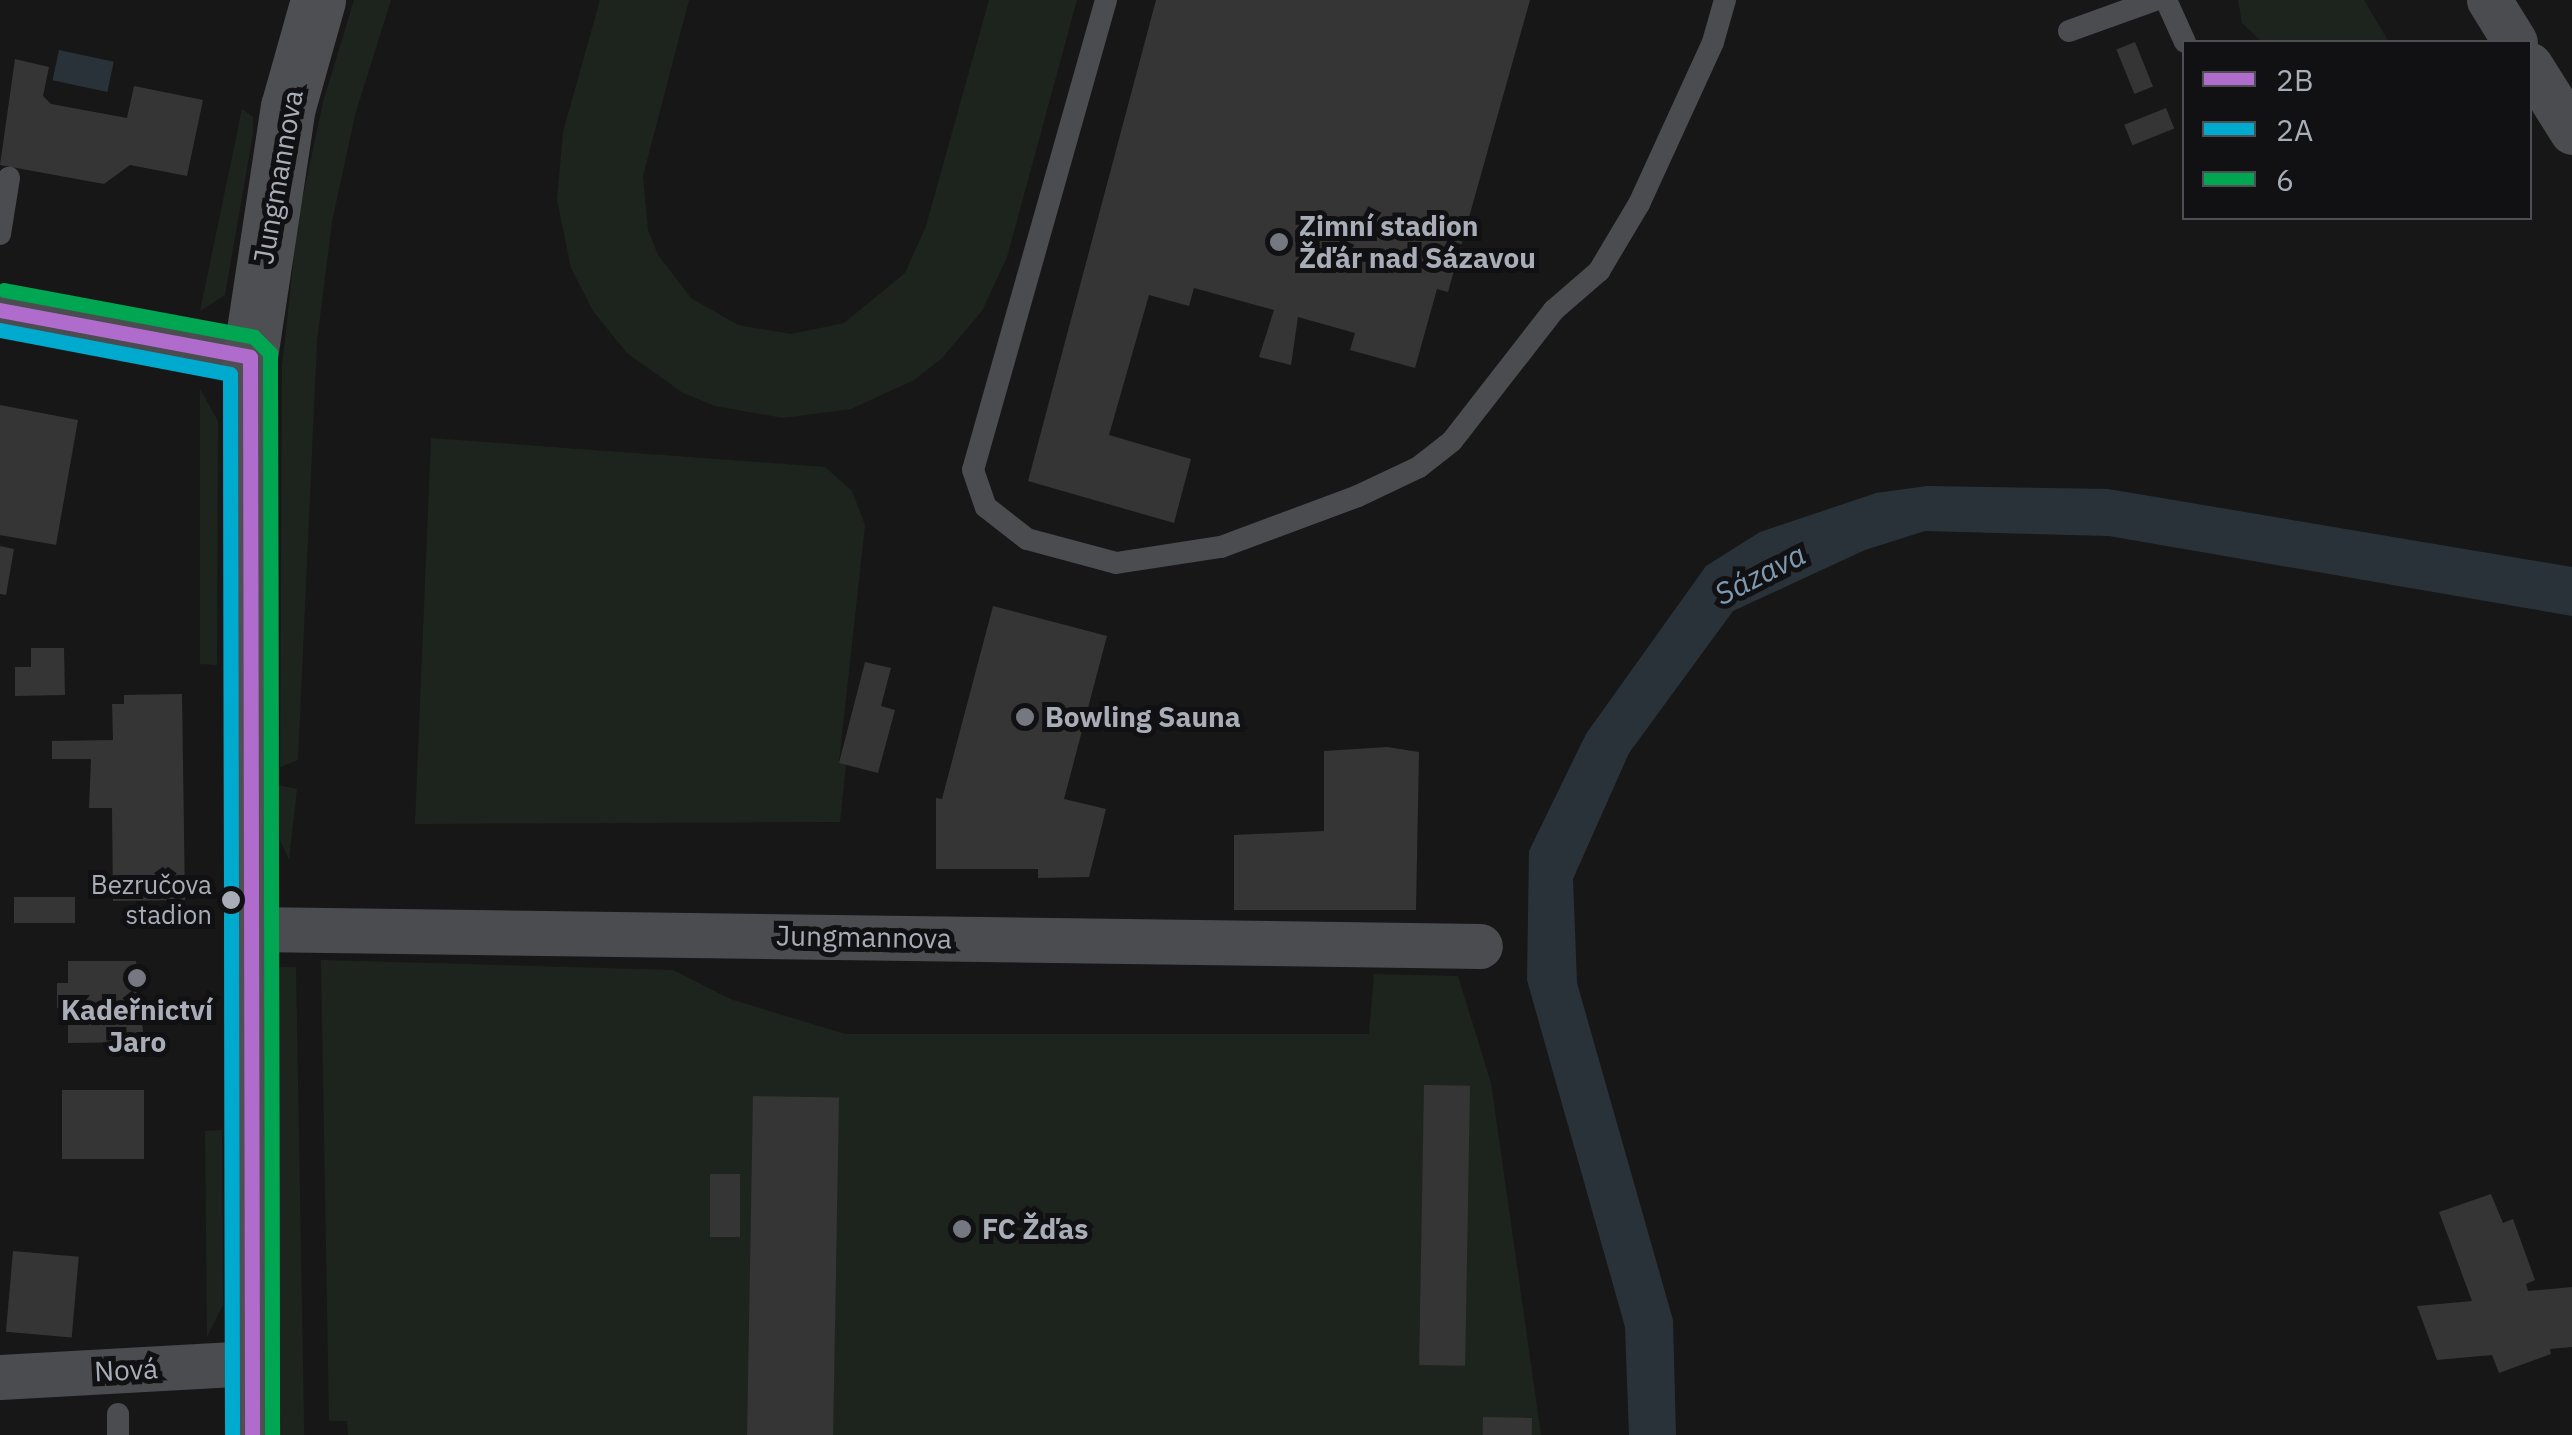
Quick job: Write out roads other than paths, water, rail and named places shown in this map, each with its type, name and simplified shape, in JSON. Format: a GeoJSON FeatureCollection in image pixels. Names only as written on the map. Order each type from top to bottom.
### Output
{"type":"FeatureCollection","features":[{"type":"Feature","properties":{"kind":"main road","name":"Jungmannova"},"geometry":{"type":"LineString","coordinates":[[252,1435],[250,357],[288,107],[318,0]]}},
{"type":"Feature","properties":{"kind":"street"},"geometry":{"type":"LineString","coordinates":[[2489,0],[2515,40]]}},
{"type":"Feature","properties":{"kind":"street"},"geometry":{"type":"LineString","coordinates":[[2532,68],[2572,132]]}},
{"type":"Feature","properties":{"kind":"street"},"geometry":{"type":"LineString","coordinates":[[0,310],[250,357]]}},
{"type":"Feature","properties":{"kind":"street","name":"Jungmannova"},"geometry":{"type":"LineString","coordinates":[[249,929],[1480,946]]}},
{"type":"Feature","properties":{"kind":"street","name":"Nová"},"geometry":{"type":"LineString","coordinates":[[0,1376],[252,1363]]}},
{"type":"Feature","properties":{"kind":"lane"},"geometry":{"type":"LineString","coordinates":[[1106,0],[973,470],[986,506],[1026,539],[1116,563],[1221,547],[1358,496],[1419,468],[1452,440],[1554,310],[1599,271],[1639,204],[1713,42],[1725,0]]}},
{"type":"Feature","properties":{"kind":"lane"},"geometry":{"type":"LineString","coordinates":[[2069,31],[2155,0]]}},
{"type":"Feature","properties":{"kind":"lane"},"geometry":{"type":"LineString","coordinates":[[2166,0],[2183,40]]}},
{"type":"Feature","properties":{"kind":"lane"},"geometry":{"type":"LineString","coordinates":[[0,234],[9,178]]}},
{"type":"Feature","properties":{"kind":"water"},"geometry":{"type":"Polygon","coordinates":[[[59,50],[114,62],[107,92],[53,80],[59,50]]]}},
{"type":"Feature","properties":{"kind":"water","name":"Sázava"},"geometry":{"type":"Polygon","coordinates":[[[1927,486],[2108,489],[2572,567],[2572,616],[2109,536],[1925,531],[1865,550],[1733,611],[1629,753],[1573,879],[1577,983],[1673,1320],[1676,1435],[1629,1435],[1625,1327],[1527,980],[1529,851],[1586,734],[1706,566],[1760,532],[1876,493],[1927,486]]]}},
{"type":"Feature","properties":{"kind":"place","name":"Zimní stadion Žďár nad Sázavou"},"geometry":{"type":"Point","coordinates":[1279,242]}},
{"type":"Feature","properties":{"kind":"place","name":"Bowling Sauna"},"geometry":{"type":"Point","coordinates":[1025,717]}},
{"type":"Feature","properties":{"kind":"place","name":"Bezručova stadion"},"geometry":{"type":"Point","coordinates":[231,900]}},
{"type":"Feature","properties":{"kind":"place","name":"Kadeřnictví Jaro"},"geometry":{"type":"Point","coordinates":[137,978]}},
{"type":"Feature","properties":{"kind":"place","name":"FC Žďas"},"geometry":{"type":"Point","coordinates":[962,1229]}}]}
